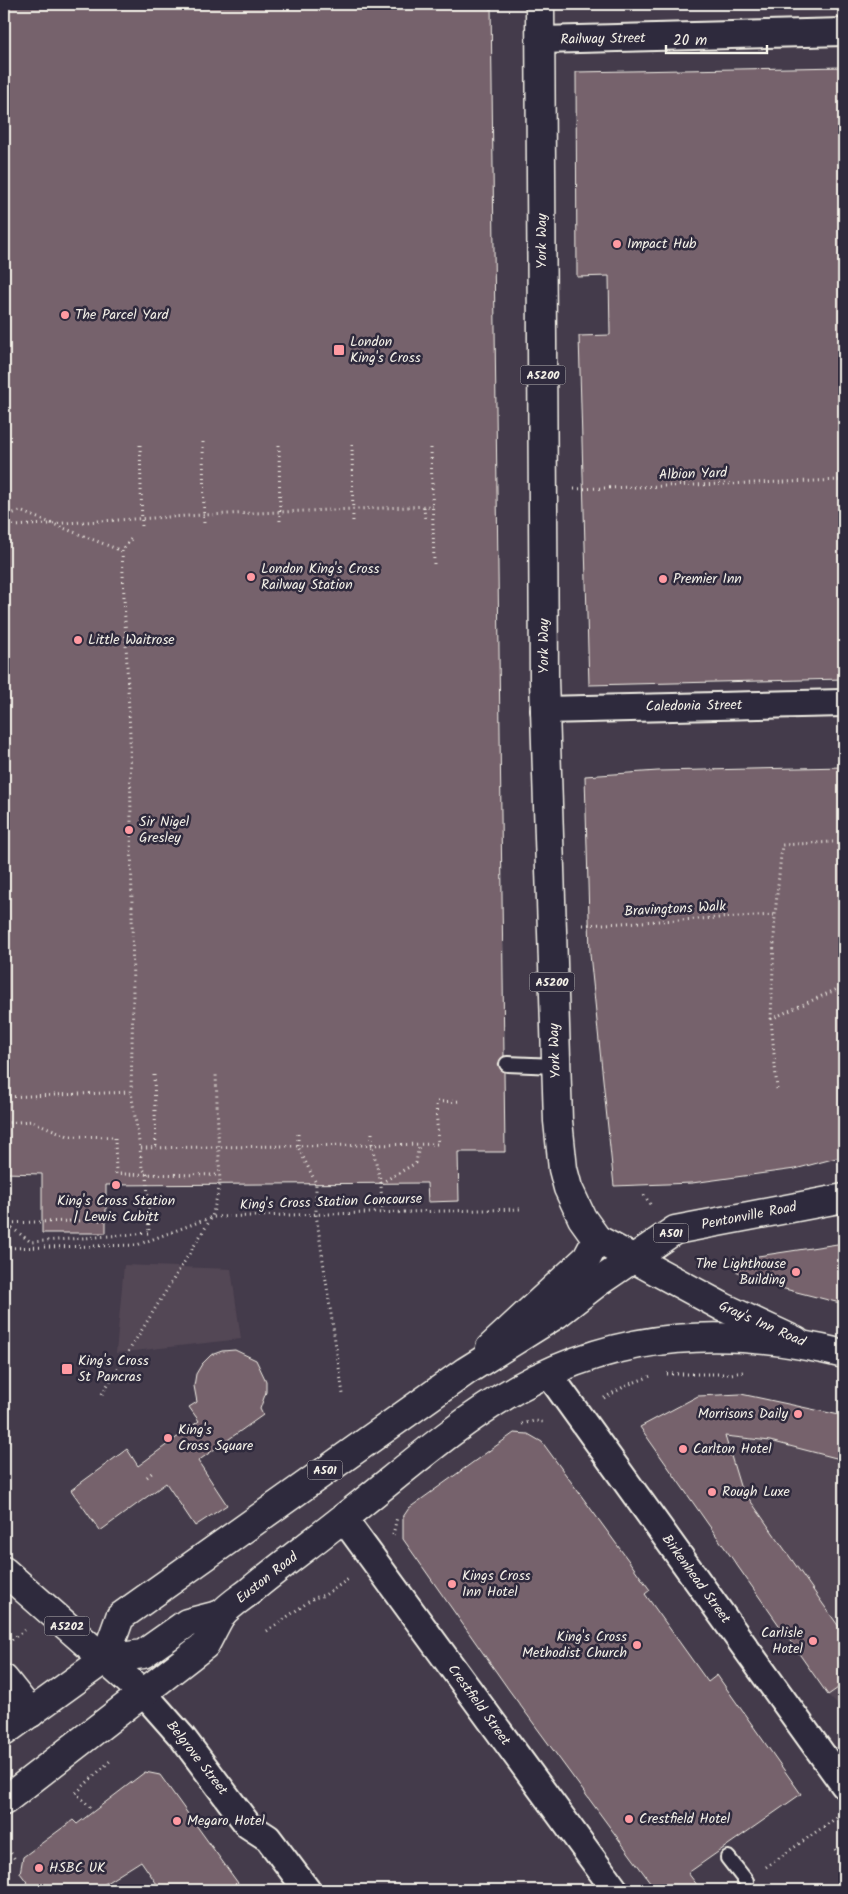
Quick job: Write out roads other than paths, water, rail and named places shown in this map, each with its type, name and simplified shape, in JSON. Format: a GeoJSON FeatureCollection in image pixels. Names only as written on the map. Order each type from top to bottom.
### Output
{"type":"FeatureCollection","features":[{"type":"Feature","properties":{"kind":"main road","name":"York Way"},"geometry":{"type":"LineString","coordinates":[[540,4],[544,710],[556,1066],[563,1169],[574,1204],[597,1239],[624,1265]]}},
{"type":"Feature","properties":{"kind":"main road","name":"Pentonville Road"},"geometry":{"type":"LineString","coordinates":[[624,1265],[675,1230],[844,1198]]}},
{"type":"Feature","properties":{"kind":"main road"},"geometry":{"type":"LineString","coordinates":[[466,1371],[580,1265],[593,1249],[597,1239]]}},
{"type":"Feature","properties":{"kind":"main road","name":"Gray's Inn Road"},"geometry":{"type":"LineString","coordinates":[[624,1265],[723,1307],[787,1338],[844,1354]]}},
{"type":"Feature","properties":{"kind":"main road","name":"A501"},"geometry":{"type":"LineString","coordinates":[[105,1659],[120,1617],[466,1371],[557,1314],[624,1265]]}},
{"type":"Feature","properties":{"kind":"main road","name":"Gray's Inn Road"},"geometry":{"type":"LineString","coordinates":[[548,1373],[636,1344],[691,1337],[757,1338],[812,1346]]}},
{"type":"Feature","properties":{"kind":"main road","name":"Euston Road"},"geometry":{"type":"LineString","coordinates":[[4,1801],[205,1645],[222,1614],[343,1518],[467,1421],[518,1388],[548,1373]]}},
{"type":"Feature","properties":{"kind":"main road","name":"A5202"},"geometry":{"type":"LineString","coordinates":[[4,1571],[144,1694]]}},
{"type":"Feature","properties":{"kind":"main road"},"geometry":{"type":"LineString","coordinates":[[4,1732],[105,1659],[143,1654],[187,1623],[222,1614]]}},
{"type":"Feature","properties":{"kind":"main road"},"geometry":{"type":"LineString","coordinates":[[4,1679],[31,1713]]}},
{"type":"Feature","properties":{"kind":"street","name":"Railway Street"},"geometry":{"type":"LineString","coordinates":[[541,40],[844,32]]}},
{"type":"Feature","properties":{"kind":"street","name":"Caledonia Street"},"geometry":{"type":"LineString","coordinates":[[544,710],[844,703]]}},
{"type":"Feature","properties":{"kind":"street","name":"Birkenhead Street"},"geometry":{"type":"LineString","coordinates":[[548,1373],[844,1785]]}},
{"type":"Feature","properties":{"kind":"street","name":"Crestfield Street"},"geometry":{"type":"LineString","coordinates":[[343,1518],[615,1890]]}},
{"type":"Feature","properties":{"kind":"street","name":"Belgrove Street"},"geometry":{"type":"LineString","coordinates":[[144,1694],[182,1737],[248,1825],[268,1838],[307,1890]]}},
{"type":"Feature","properties":{"kind":"lane"},"geometry":{"type":"LineString","coordinates":[[507,1064],[556,1066]]}},
{"type":"Feature","properties":{"kind":"lane"},"geometry":{"type":"LineString","coordinates":[[580,1265],[598,1262],[624,1265]]}},
{"type":"Feature","properties":{"kind":"lane"},"geometry":{"type":"LineString","coordinates":[[728,1858],[746,1882]]}},
{"type":"Feature","properties":{"kind":"place","name":"Impact Hub"},"geometry":{"type":"Point","coordinates":[617,244]}},
{"type":"Feature","properties":{"kind":"place","name":"The Parcel Yard"},"geometry":{"type":"Point","coordinates":[65,315]}},
{"type":"Feature","properties":{"kind":"place","name":"London King's Cross"},"geometry":{"type":"Point","coordinates":[339,350]}},
{"type":"Feature","properties":{"kind":"place","name":"London King's Cross Railway Station"},"geometry":{"type":"Point","coordinates":[251,577]}},
{"type":"Feature","properties":{"kind":"place","name":"Premier Inn"},"geometry":{"type":"Point","coordinates":[663,579]}},
{"type":"Feature","properties":{"kind":"place","name":"Little Waitrose"},"geometry":{"type":"Point","coordinates":[78,640]}},
{"type":"Feature","properties":{"kind":"place","name":"Sir Nigel Gresley"},"geometry":{"type":"Point","coordinates":[129,830]}},
{"type":"Feature","properties":{"kind":"place","name":"King's Cross Station | Lewis Cubitt"},"geometry":{"type":"Point","coordinates":[116,1185]}},
{"type":"Feature","properties":{"kind":"place","name":"The Lighthouse Building"},"geometry":{"type":"Point","coordinates":[796,1272]}},
{"type":"Feature","properties":{"kind":"place","name":"King's Cross St Pancras"},"geometry":{"type":"Point","coordinates":[67,1369]}},
{"type":"Feature","properties":{"kind":"place","name":"Morrisons Daily"},"geometry":{"type":"Point","coordinates":[798,1414]}},
{"type":"Feature","properties":{"kind":"place","name":"King's Cross Square"},"geometry":{"type":"Point","coordinates":[168,1438]}},
{"type":"Feature","properties":{"kind":"place","name":"Carlton Hotel"},"geometry":{"type":"Point","coordinates":[683,1449]}},
{"type":"Feature","properties":{"kind":"place","name":"Rough Luxe"},"geometry":{"type":"Point","coordinates":[712,1492]}},
{"type":"Feature","properties":{"kind":"place","name":"Kings Cross Inn Hotel"},"geometry":{"type":"Point","coordinates":[452,1584]}},
{"type":"Feature","properties":{"kind":"place","name":"Carlisle Hotel"},"geometry":{"type":"Point","coordinates":[813,1641]}},
{"type":"Feature","properties":{"kind":"place","name":"King's Cross Methodist Church"},"geometry":{"type":"Point","coordinates":[637,1645]}},
{"type":"Feature","properties":{"kind":"place","name":"Crestfield Hotel"},"geometry":{"type":"Point","coordinates":[629,1819]}},
{"type":"Feature","properties":{"kind":"place","name":"Megaro Hotel"},"geometry":{"type":"Point","coordinates":[177,1821]}},
{"type":"Feature","properties":{"kind":"place","name":"HSBC UK"},"geometry":{"type":"Point","coordinates":[39,1868]}}]}
